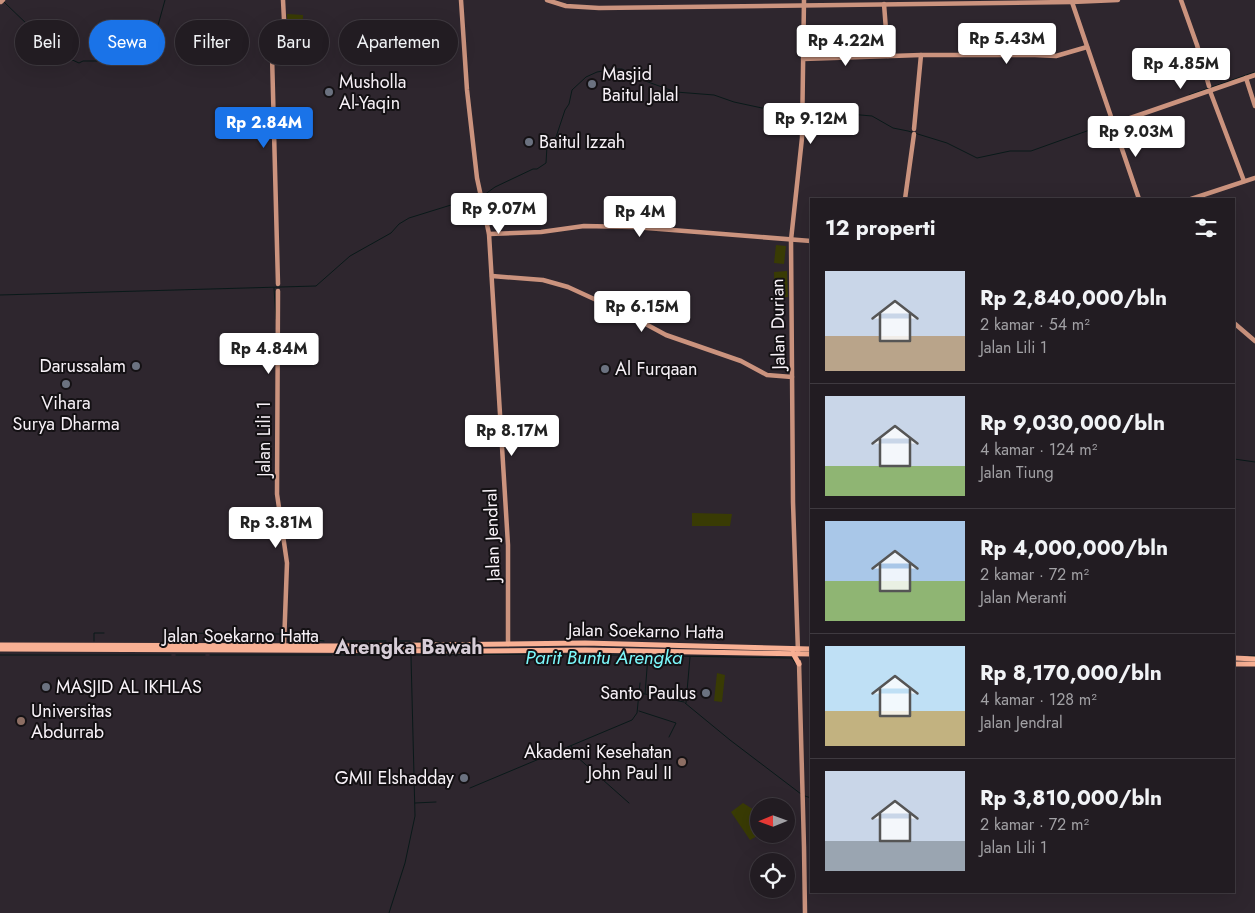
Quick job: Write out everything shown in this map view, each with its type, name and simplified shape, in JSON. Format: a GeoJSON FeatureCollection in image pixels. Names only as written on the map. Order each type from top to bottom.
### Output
{"type":"FeatureCollection","features":[{"type":"Feature","properties":{"kind":"main road","name":"Jalan Soekarno Hatta"},"geometry":{"type":"LineString","coordinates":[[0,649],[215,648],[284,642],[508,642],[585,646],[810,649]]}},
{"type":"Feature","properties":{"kind":"main road","name":"Jalan Soekarno Hatta"},"geometry":{"type":"LineString","coordinates":[[0,645],[480,651],[585,646]]}},
{"type":"Feature","properties":{"kind":"main road","name":"Jalan Soekarno Hatta"},"geometry":{"type":"LineString","coordinates":[[797,649],[810,654]]}},
{"type":"Feature","properties":{"kind":"main road"},"geometry":{"type":"LineString","coordinates":[[797,649],[798,664]]}},
{"type":"Feature","properties":{"kind":"main road"},"geometry":{"type":"LineString","coordinates":[[1235,658],[1255,659]]}},
{"type":"Feature","properties":{"kind":"main road"},"geometry":{"type":"LineString","coordinates":[[1235,664],[1255,664]]}},
{"type":"Feature","properties":{"kind":"street"},"geometry":{"type":"LineString","coordinates":[[278,284],[272,55],[273,40],[285,40],[283,0]]}},
{"type":"Feature","properties":{"kind":"street","name":"Jalan Jendral"},"geometry":{"type":"LineString","coordinates":[[460,0],[477,178],[489,234],[508,545],[508,642]]}},
{"type":"Feature","properties":{"kind":"street"},"geometry":{"type":"LineString","coordinates":[[547,0],[566,6],[599,8],[804,2],[884,4],[1118,0]]}},
{"type":"Feature","properties":{"kind":"street"},"geometry":{"type":"LineString","coordinates":[[1181,0],[1210,89],[1244,181]]}},
{"type":"Feature","properties":{"kind":"street","name":"Jalan Durian"},"geometry":{"type":"LineString","coordinates":[[797,649],[791,240],[802,138],[804,2]]}},
{"type":"Feature","properties":{"kind":"street"},"geometry":{"type":"LineString","coordinates":[[1072,2],[1139,198]]}},
{"type":"Feature","properties":{"kind":"street"},"geometry":{"type":"LineString","coordinates":[[884,4],[888,56]]}},
{"type":"Feature","properties":{"kind":"street"},"geometry":{"type":"LineString","coordinates":[[803,59],[888,56],[1056,56],[1087,47]]}},
{"type":"Feature","properties":{"kind":"street"},"geometry":{"type":"LineString","coordinates":[[905,198],[921,56]]}},
{"type":"Feature","properties":{"kind":"street"},"geometry":{"type":"LineString","coordinates":[[1112,122],[1255,75]]}},
{"type":"Feature","properties":{"kind":"street"},"geometry":{"type":"LineString","coordinates":[[1246,78],[1255,106]]}},
{"type":"Feature","properties":{"kind":"street"},"geometry":{"type":"LineString","coordinates":[[1194,198],[1255,178]]}},
{"type":"Feature","properties":{"kind":"street"},"geometry":{"type":"LineString","coordinates":[[489,234],[541,232],[584,226],[634,227],[810,241]]}},
{"type":"Feature","properties":{"kind":"street"},"geometry":{"type":"LineString","coordinates":[[492,276],[543,280],[568,287],[629,315],[663,334],[741,362],[767,375],[792,377]]}},
{"type":"Feature","properties":{"kind":"street","name":"Jalan Lili 1"},"geometry":{"type":"LineString","coordinates":[[278,292],[277,494],[287,563],[284,642]]}},
{"type":"Feature","properties":{"kind":"street"},"geometry":{"type":"LineString","coordinates":[[1235,324],[1255,341]]}},
{"type":"Feature","properties":{"kind":"street"},"geometry":{"type":"LineString","coordinates":[[798,664],[805,913]]}},
{"type":"Feature","properties":{"kind":"shaded area"},"geometry":{"type":"Polygon","coordinates":[[[287,14],[303,15],[303,20],[287,20],[287,14]]]}},
{"type":"Feature","properties":{"kind":"shaded area"},"geometry":{"type":"Polygon","coordinates":[[[776,245],[786,246],[784,264],[774,263],[776,245]]]}},
{"type":"Feature","properties":{"kind":"shaded area"},"geometry":{"type":"Polygon","coordinates":[[[787,271],[788,297],[775,298],[774,272],[787,271]]]}},
{"type":"Feature","properties":{"kind":"shaded area"},"geometry":{"type":"Polygon","coordinates":[[[692,513],[732,514],[730,526],[692,526],[692,513]]]}},
{"type":"Feature","properties":{"kind":"shaded area"},"geometry":{"type":"Polygon","coordinates":[[[717,673],[725,675],[722,702],[714,701],[717,673]]]}},
{"type":"Feature","properties":{"kind":"shaded area"},"geometry":{"type":"Polygon","coordinates":[[[743,803],[750,807],[750,840],[731,812],[743,803]]]}},
{"type":"Feature","properties":{"kind":"waterway"},"geometry":{"type":"LineString","coordinates":[[4,2],[57,53],[79,63],[83,61],[152,61],[157,29],[165,0]]}},
{"type":"Feature","properties":{"kind":"waterway"},"geometry":{"type":"LineString","coordinates":[[484,195],[495,187],[533,169],[537,169],[546,163],[547,146],[556,137],[565,110],[569,104],[572,90],[586,77],[597,72],[622,69],[648,82],[676,92],[714,95],[734,102],[762,108],[800,110]]}},
{"type":"Feature","properties":{"kind":"waterway"},"geometry":{"type":"LineString","coordinates":[[1189,95],[1255,72]]}},
{"type":"Feature","properties":{"kind":"waterway"},"geometry":{"type":"LineString","coordinates":[[804,110],[872,116],[893,128],[947,143],[977,158],[1010,151],[1031,151],[1126,117]]}},
{"type":"Feature","properties":{"kind":"waterway"},"geometry":{"type":"LineString","coordinates":[[0,295],[316,286],[350,256],[391,233],[399,224],[409,218],[480,196]]}},
{"type":"Feature","properties":{"kind":"waterway"},"geometry":{"type":"LineString","coordinates":[[274,288],[276,319]]}},
{"type":"Feature","properties":{"kind":"waterway"},"geometry":{"type":"LineString","coordinates":[[1235,459],[1255,462]]}},
{"type":"Feature","properties":{"kind":"waterway"},"geometry":{"type":"LineString","coordinates":[[94,641],[94,633],[104,633]]}},
{"type":"Feature","properties":{"kind":"waterway","name":"Parit Buntu Arengka"},"geometry":{"type":"LineString","coordinates":[[170,633],[282,634]]}},
{"type":"Feature","properties":{"kind":"waterway","name":"Parit Buntu Arengka"},"geometry":{"type":"LineString","coordinates":[[287,640],[311,641]]}},
{"type":"Feature","properties":{"kind":"waterway","name":"Parit Buntu Arengka"},"geometry":{"type":"LineString","coordinates":[[316,640],[324,641]]}},
{"type":"Feature","properties":{"kind":"waterway","name":"Parit Buntu Arengka"},"geometry":{"type":"LineString","coordinates":[[344,641],[386,641]]}},
{"type":"Feature","properties":{"kind":"waterway","name":"Parit Buntu Arengka"},"geometry":{"type":"LineString","coordinates":[[395,641],[410,641]]}},
{"type":"Feature","properties":{"kind":"waterway","name":"Parit Buntu Arengka"},"geometry":{"type":"LineString","coordinates":[[416,642],[439,642]]}},
{"type":"Feature","properties":{"kind":"waterway","name":"Parit Buntu Arengka"},"geometry":{"type":"LineString","coordinates":[[410,655],[553,654],[792,658],[795,663]]}},
{"type":"Feature","properties":{"kind":"waterway","name":"Parit Buntu Arengka"},"geometry":{"type":"LineString","coordinates":[[0,655],[171,655]]}},
{"type":"Feature","properties":{"kind":"waterway","name":"Parit Buntu Arengka"},"geometry":{"type":"LineString","coordinates":[[176,655],[205,655]]}},
{"type":"Feature","properties":{"kind":"waterway","name":"Parit Buntu Arengka"},"geometry":{"type":"LineString","coordinates":[[210,655],[332,655]]}},
{"type":"Feature","properties":{"kind":"waterway","name":"Parit Buntu Arengka"},"geometry":{"type":"LineString","coordinates":[[335,655],[349,655]]}},
{"type":"Feature","properties":{"kind":"waterway","name":"Parit Buntu Arengka"},"geometry":{"type":"LineString","coordinates":[[354,655],[408,655]]}},
{"type":"Feature","properties":{"kind":"waterway"},"geometry":{"type":"LineString","coordinates":[[389,913],[405,863],[415,816],[411,656]]}},
{"type":"Feature","properties":{"kind":"waterway"},"geometry":{"type":"LineString","coordinates":[[645,694],[648,656]]}},
{"type":"Feature","properties":{"kind":"waterway","name":"Parit Buntu Arengka"},"geometry":{"type":"LineString","coordinates":[[1249,656],[1255,656]]}},
{"type":"Feature","properties":{"kind":"waterway"},"geometry":{"type":"LineString","coordinates":[[686,703],[690,657]]}},
{"type":"Feature","properties":{"kind":"waterway"},"geometry":{"type":"LineString","coordinates":[[470,788],[632,720],[637,713],[640,683]]}},
{"type":"Feature","properties":{"kind":"waterway"},"geometry":{"type":"LineString","coordinates":[[640,693],[684,702]]}},
{"type":"Feature","properties":{"kind":"waterway"},"geometry":{"type":"LineString","coordinates":[[685,703],[801,794]]}},
{"type":"Feature","properties":{"kind":"waterway"},"geometry":{"type":"LineString","coordinates":[[639,711],[676,723],[669,737]]}},
{"type":"Feature","properties":{"kind":"waterway"},"geometry":{"type":"LineString","coordinates":[[571,746],[576,756],[629,803]]}},
{"type":"Feature","properties":{"kind":"waterway"},"geometry":{"type":"LineString","coordinates":[[805,796],[810,798]]}},
{"type":"Feature","properties":{"kind":"waterway"},"geometry":{"type":"LineString","coordinates":[[415,803],[436,802]]}},
{"type":"Feature","properties":{"kind":"place","name":"Masjid Baitul Jalal"},"geometry":{"type":"Point","coordinates":[592,84]}},
{"type":"Feature","properties":{"kind":"place","name":"Musholla Al-Yaqin"},"geometry":{"type":"Point","coordinates":[329,92]}},
{"type":"Feature","properties":{"kind":"place","name":"Baitul Izzah"},"geometry":{"type":"Point","coordinates":[529,142]}},
{"type":"Feature","properties":{"kind":"place","name":"Darussalam"},"geometry":{"type":"Point","coordinates":[136,366]}},
{"type":"Feature","properties":{"kind":"place","name":"Al Furqaan"},"geometry":{"type":"Point","coordinates":[605,369]}},
{"type":"Feature","properties":{"kind":"place","name":"Vihara Surya Dharma"},"geometry":{"type":"Point","coordinates":[66,384]}},
{"type":"Feature","properties":{"kind":"place","name":"MASJID AL IKHLAS"},"geometry":{"type":"Point","coordinates":[46,687]}},
{"type":"Feature","properties":{"kind":"place","name":"Santo Paulus"},"geometry":{"type":"Point","coordinates":[706,693]}},
{"type":"Feature","properties":{"kind":"place","name":"Universitas Abdurrab"},"geometry":{"type":"Point","coordinates":[21,721]}},
{"type":"Feature","properties":{"kind":"place","name":"Akademi Kesehatan John Paul II"},"geometry":{"type":"Point","coordinates":[682,762]}},
{"type":"Feature","properties":{"kind":"place","name":"GMII Elshadday"},"geometry":{"type":"Point","coordinates":[464,778]}},
{"type":"Feature","properties":{"kind":"district","name":"Arengka Bawah"},"geometry":{"type":"Point","coordinates":[409,647]}}]}
